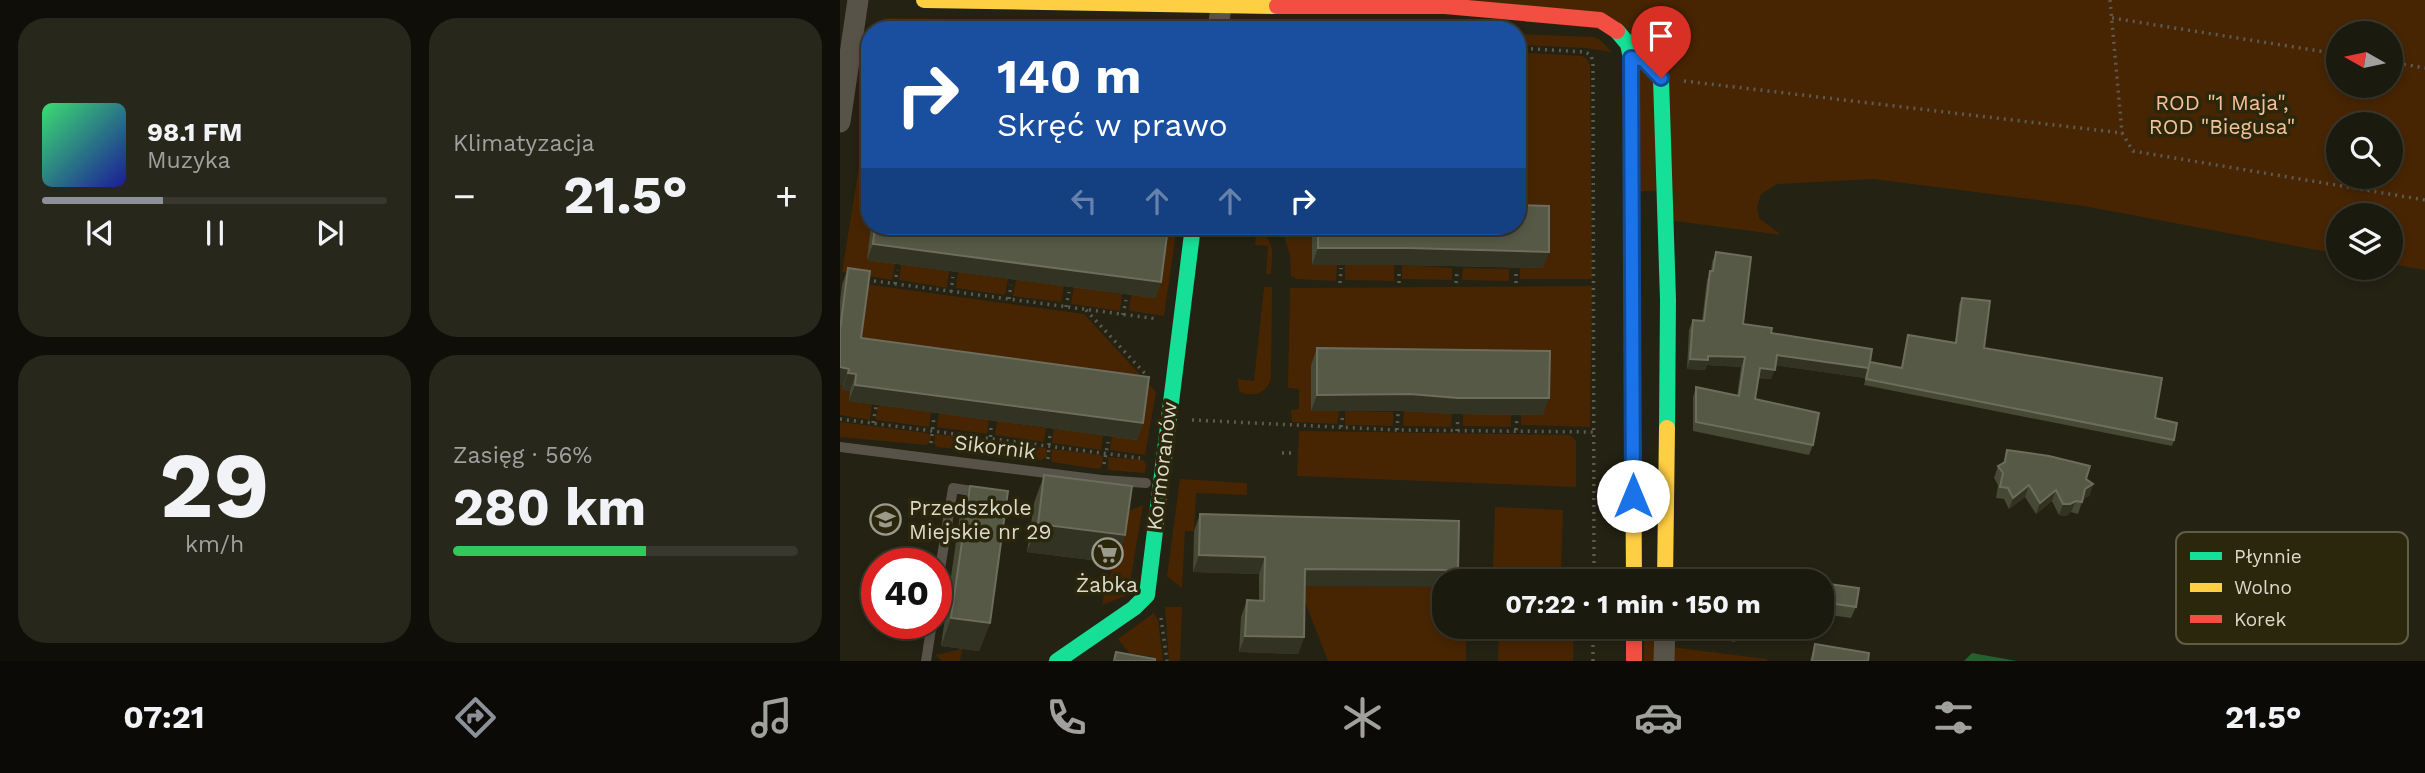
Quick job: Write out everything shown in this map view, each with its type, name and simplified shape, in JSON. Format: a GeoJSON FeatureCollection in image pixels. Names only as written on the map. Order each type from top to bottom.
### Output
{"type":"FeatureCollection","features":[{"type":"Feature","properties":{"kind":"street"},"geometry":{"type":"LineString","coordinates":[[840,122],[858,0]]}},
{"type":"Feature","properties":{"kind":"street"},"geometry":{"type":"LineString","coordinates":[[924,0],[1221,6],[1307,3],[1445,6],[1600,20],[1620,31],[1631,52],[1634,569]]}},
{"type":"Feature","properties":{"kind":"street"},"geometry":{"type":"LineString","coordinates":[[1219,21],[1221,6]]}},
{"type":"Feature","properties":{"kind":"street"},"geometry":{"type":"LineString","coordinates":[[1631,52],[1643,59],[1661,78],[1668,300],[1665,569]]}},
{"type":"Feature","properties":{"kind":"street","name":"Kormoranów"},"geometry":{"type":"LineString","coordinates":[[1057,661],[1134,608],[1147,595],[1192,235]]}},
{"type":"Feature","properties":{"kind":"street"},"geometry":{"type":"LineString","coordinates":[[1634,639],[1634,661]]}},
{"type":"Feature","properties":{"kind":"street"},"geometry":{"type":"LineString","coordinates":[[1664,661],[1665,639]]}},
{"type":"Feature","properties":{"kind":"lane","name":"Sikornik"},"geometry":{"type":"LineString","coordinates":[[840,447],[1102,480],[1146,483]]}},
{"type":"Feature","properties":{"kind":"lane"},"geometry":{"type":"LineString","coordinates":[[943,548],[953,488],[993,494]]}},
{"type":"Feature","properties":{"kind":"lane"},"geometry":{"type":"LineString","coordinates":[[926,661],[929,639]]}},
{"type":"Feature","properties":{"kind":"path"},"geometry":{"type":"LineString","coordinates":[[2110,0],[2122,133],[2133,151],[2425,200]]}},
{"type":"Feature","properties":{"kind":"path"},"geometry":{"type":"LineString","coordinates":[[2112,18],[2326,52]]}},
{"type":"Feature","properties":{"kind":"path"},"geometry":{"type":"LineString","coordinates":[[1526,49],[1585,52],[1601,56]]}},
{"type":"Feature","properties":{"kind":"path"},"geometry":{"type":"LineString","coordinates":[[1590,55],[1594,76],[1594,569]]}},
{"type":"Feature","properties":{"kind":"path"},"geometry":{"type":"LineString","coordinates":[[2403,64],[2425,68]]}},
{"type":"Feature","properties":{"kind":"path"},"geometry":{"type":"LineString","coordinates":[[1661,78],[2122,133]]}},
{"type":"Feature","properties":{"kind":"path"},"geometry":{"type":"LineString","coordinates":[[1340,283],[1341,268]]}},
{"type":"Feature","properties":{"kind":"path"},"geometry":{"type":"LineString","coordinates":[[1399,269],[1399,283]]}},
{"type":"Feature","properties":{"kind":"path"},"geometry":{"type":"LineString","coordinates":[[895,284],[897,270]]}},
{"type":"Feature","properties":{"kind":"path"},"geometry":{"type":"LineString","coordinates":[[1456,283],[1457,271]]}},
{"type":"Feature","properties":{"kind":"path"},"geometry":{"type":"LineString","coordinates":[[1516,271],[1516,283]]}},
{"type":"Feature","properties":{"kind":"path"},"geometry":{"type":"LineString","coordinates":[[951,292],[953,277]]}},
{"type":"Feature","properties":{"kind":"path"},"geometry":{"type":"LineString","coordinates":[[854,279],[1168,321]]}},
{"type":"Feature","properties":{"kind":"path"},"geometry":{"type":"LineString","coordinates":[[1009,299],[1011,285]]}},
{"type":"Feature","properties":{"kind":"path"},"geometry":{"type":"LineString","coordinates":[[1066,307],[1069,292]]}},
{"type":"Feature","properties":{"kind":"path"},"geometry":{"type":"LineString","coordinates":[[1123,315],[1126,300]]}},
{"type":"Feature","properties":{"kind":"path"},"geometry":{"type":"LineString","coordinates":[[1086,310],[1151,380]]}},
{"type":"Feature","properties":{"kind":"path"},"geometry":{"type":"LineString","coordinates":[[873,423],[876,407]]}},
{"type":"Feature","properties":{"kind":"path"},"geometry":{"type":"LineString","coordinates":[[1341,427],[1343,414]]}},
{"type":"Feature","properties":{"kind":"path"},"geometry":{"type":"LineString","coordinates":[[1397,430],[1398,414]]}},
{"type":"Feature","properties":{"kind":"path"},"geometry":{"type":"LineString","coordinates":[[932,431],[934,417]]}},
{"type":"Feature","properties":{"kind":"path"},"geometry":{"type":"LineString","coordinates":[[1457,430],[1458,417]]}},
{"type":"Feature","properties":{"kind":"path"},"geometry":{"type":"LineString","coordinates":[[1516,430],[1517,418]]}},
{"type":"Feature","properties":{"kind":"path"},"geometry":{"type":"LineString","coordinates":[[840,419],[1150,459]]}},
{"type":"Feature","properties":{"kind":"path"},"geometry":{"type":"LineString","coordinates":[[1183,419],[1397,430],[1594,432]]}},
{"type":"Feature","properties":{"kind":"path"},"geometry":{"type":"LineString","coordinates":[[989,438],[992,426]]}},
{"type":"Feature","properties":{"kind":"path"},"geometry":{"type":"LineString","coordinates":[[1047,446],[1050,433]]}},
{"type":"Feature","properties":{"kind":"path"},"geometry":{"type":"LineString","coordinates":[[1106,454],[1108,442]]}},
{"type":"Feature","properties":{"kind":"path"},"geometry":{"type":"LineString","coordinates":[[1282,453],[1291,453]]}},
{"type":"Feature","properties":{"kind":"path"},"geometry":{"type":"LineString","coordinates":[[1160,612],[1167,661]]}},
{"type":"Feature","properties":{"kind":"path"},"geometry":{"type":"LineString","coordinates":[[1593,639],[1593,661]]}},
{"type":"Feature","properties":{"kind":"green space","name":"ROD \"1 Maja\", ROD \"Biegusa\""},"geometry":{"type":"Polygon","coordinates":[[[1307,0],[2425,0],[2425,270],[2403,266],[2403,203],[2326,203],[2326,252],[2084,206],[1873,179],[1777,184],[1761,194],[1757,208],[1759,218],[1781,235],[1667,220],[1665,190],[1631,192],[1620,31],[1307,0]]]}},
{"type":"Feature","properties":{"kind":"green space"},"geometry":{"type":"Polygon","coordinates":[[[884,18],[1075,21],[884,21],[884,18]]]}},
{"type":"Feature","properties":{"kind":"green space"},"geometry":{"type":"Polygon","coordinates":[[[1526,34],[1593,37],[1599,39],[1612,52],[1526,45],[1526,34]]]}},
{"type":"Feature","properties":{"kind":"green space"},"geometry":{"type":"Polygon","coordinates":[[[1526,53],[1582,56],[1590,65],[1592,279],[1520,279],[1520,268],[1543,268],[1524,235],[1526,53]]]}},
{"type":"Feature","properties":{"kind":"green space"},"geometry":{"type":"Polygon","coordinates":[[[861,155],[861,235],[876,235],[895,264],[892,280],[842,272],[861,155]]]}},
{"type":"Feature","properties":{"kind":"green space"},"geometry":{"type":"Polygon","coordinates":[[[986,235],[1176,235],[1164,316],[1129,310],[1131,295],[986,235]]]}},
{"type":"Feature","properties":{"kind":"green space"},"geometry":{"type":"Polygon","coordinates":[[[1256,235],[1263,235],[1270,243],[1271,274],[1266,274],[1268,246],[1255,245],[1256,235]]]}},
{"type":"Feature","properties":{"kind":"green space"},"geometry":{"type":"Polygon","coordinates":[[[1312,235],[1312,265],[1337,265],[1336,281],[1296,279],[1291,276],[1290,255],[1284,236],[1312,235]]]}},
{"type":"Feature","properties":{"kind":"green space"},"geometry":{"type":"Polygon","coordinates":[[[901,264],[949,271],[947,288],[899,280],[901,264]]]}},
{"type":"Feature","properties":{"kind":"green space"},"geometry":{"type":"Polygon","coordinates":[[[1345,265],[1394,265],[1394,281],[1345,280],[1345,265]]]}},
{"type":"Feature","properties":{"kind":"green space"},"geometry":{"type":"Polygon","coordinates":[[[1402,265],[1452,268],[1452,280],[1402,279],[1402,265]]]}},
{"type":"Feature","properties":{"kind":"green space"},"geometry":{"type":"Polygon","coordinates":[[[1463,268],[1509,269],[1509,281],[1462,280],[1463,268]]]}},
{"type":"Feature","properties":{"kind":"green space"},"geometry":{"type":"Polygon","coordinates":[[[958,272],[1008,279],[1005,295],[956,288],[958,272]]]}},
{"type":"Feature","properties":{"kind":"green space"},"geometry":{"type":"Polygon","coordinates":[[[1016,280],[1064,286],[1061,302],[1013,296],[1016,280]]]}},
{"type":"Feature","properties":{"kind":"green space"},"geometry":{"type":"Polygon","coordinates":[[[842,281],[1084,314],[1156,392],[1145,455],[1110,450],[1112,436],[1137,439],[855,355],[842,281]]]}},
{"type":"Feature","properties":{"kind":"green space"},"geometry":{"type":"Polygon","coordinates":[[[1592,286],[1590,427],[1521,425],[1521,414],[1544,369],[1311,411],[1339,411],[1337,424],[1292,422],[1291,410],[1299,409],[1299,389],[1288,388],[1290,288],[1592,286]]]}},
{"type":"Feature","properties":{"kind":"green space"},"geometry":{"type":"Polygon","coordinates":[[[1074,287],[1122,294],[1120,311],[1071,304],[1074,287]]]}},
{"type":"Feature","properties":{"kind":"green space"},"geometry":{"type":"Polygon","coordinates":[[[1264,287],[1272,287],[1271,379],[1262,391],[1249,394],[1239,391],[1238,379],[1254,381],[1264,287]]]}},
{"type":"Feature","properties":{"kind":"green space"},"geometry":{"type":"Polygon","coordinates":[[[840,385],[843,385],[842,390],[850,391],[849,401],[872,404],[870,420],[840,415],[840,385]]]}},
{"type":"Feature","properties":{"kind":"green space"},"geometry":{"type":"Polygon","coordinates":[[[878,405],[931,412],[929,427],[876,420],[878,405]]]}},
{"type":"Feature","properties":{"kind":"green space"},"geometry":{"type":"Polygon","coordinates":[[[1345,411],[1393,412],[1393,426],[1345,425],[1345,411]]]}},
{"type":"Feature","properties":{"kind":"green space"},"geometry":{"type":"Polygon","coordinates":[[[1404,411],[1452,414],[1451,427],[1403,426],[1404,411]]]}},
{"type":"Feature","properties":{"kind":"green space"},"geometry":{"type":"Polygon","coordinates":[[[939,413],[989,420],[987,434],[937,427],[939,413]]]}},
{"type":"Feature","properties":{"kind":"green space"},"geometry":{"type":"Polygon","coordinates":[[[1463,414],[1511,414],[1511,427],[1463,426],[1463,414]]]}},
{"type":"Feature","properties":{"kind":"green space"},"geometry":{"type":"Polygon","coordinates":[[[997,421],[1046,428],[1044,442],[995,435],[997,421]]]}},
{"type":"Feature","properties":{"kind":"green space"},"geometry":{"type":"Polygon","coordinates":[[[840,422],[927,433],[931,436],[930,442],[926,445],[840,437],[840,422]]]}},
{"type":"Feature","properties":{"kind":"green space"},"geometry":{"type":"Polygon","coordinates":[[[1054,429],[1103,435],[1101,450],[1052,443],[1054,429]]]}},
{"type":"Feature","properties":{"kind":"green space"},"geometry":{"type":"Polygon","coordinates":[[[1299,431],[1570,435],[1576,441],[1576,487],[1297,476],[1299,431]]]}},
{"type":"Feature","properties":{"kind":"green space"},"geometry":{"type":"Polygon","coordinates":[[[935,434],[987,440],[990,447],[985,452],[937,447],[934,443],[935,434]]]}},
{"type":"Feature","properties":{"kind":"green space"},"geometry":{"type":"Polygon","coordinates":[[[996,441],[1046,448],[1047,456],[1042,460],[993,454],[992,443],[996,441]]]}},
{"type":"Feature","properties":{"kind":"green space"},"geometry":{"type":"Polygon","coordinates":[[[1052,449],[1100,455],[1103,457],[1101,467],[1099,469],[1051,462],[1052,449]]]}},
{"type":"Feature","properties":{"kind":"green space"},"geometry":{"type":"Polygon","coordinates":[[[1108,457],[1143,460],[1146,464],[1145,473],[1108,470],[1108,457]]]}},
{"type":"Feature","properties":{"kind":"green space"},"geometry":{"type":"Polygon","coordinates":[[[1180,479],[1247,483],[1247,495],[1196,493],[1194,531],[1185,531],[1182,588],[1167,576],[1180,479]]]}},
{"type":"Feature","properties":{"kind":"green space"},"geometry":{"type":"Polygon","coordinates":[[[1143,505],[1128,595],[1102,605],[1115,563],[1122,514],[1143,505]]]}},
{"type":"Feature","properties":{"kind":"green space"},"geometry":{"type":"Polygon","coordinates":[[[1495,507],[1563,510],[1561,569],[1493,568],[1495,507]]]}},
{"type":"Feature","properties":{"kind":"green space"},"geometry":{"type":"Polygon","coordinates":[[[1299,586],[1432,587],[1432,639],[1466,639],[1466,661],[1328,661],[1299,586]]]}},
{"type":"Feature","properties":{"kind":"green space"},"geometry":{"type":"Polygon","coordinates":[[[1165,607],[1182,607],[1180,661],[1169,661],[1165,607]]]}},
{"type":"Feature","properties":{"kind":"green space"},"geometry":{"type":"Polygon","coordinates":[[[1154,613],[1158,620],[1163,661],[1151,661],[1152,657],[1129,653],[1118,639],[1154,613]]]}},
{"type":"Feature","properties":{"kind":"green space"},"geometry":{"type":"Polygon","coordinates":[[[1499,639],[1574,639],[1573,661],[1498,661],[1499,639]]]}},
{"type":"Feature","properties":{"kind":"green space"},"geometry":{"type":"Polygon","coordinates":[[[1644,639],[1665,639],[1664,646],[1767,659],[1767,661],[1644,661],[1644,639]]]}},
{"type":"Feature","properties":{"kind":"green space"},"geometry":{"type":"Polygon","coordinates":[[[962,649],[960,661],[942,661],[936,655],[962,649]]]}},
{"type":"Feature","properties":{"kind":"shaded area"},"geometry":{"type":"Polygon","coordinates":[[[1972,653],[2017,661],[1964,661],[1972,653]]]}},
{"type":"Feature","properties":{"kind":"building"},"geometry":{"type":"Polygon","coordinates":[[[1526,205],[1549,206],[1549,252],[1318,248],[1318,235],[1526,235],[1526,205]]]}},
{"type":"Feature","properties":{"kind":"building"},"geometry":{"type":"Polygon","coordinates":[[[874,235],[1167,235],[1161,282],[873,244],[874,235]]]}},
{"type":"Feature","properties":{"kind":"building"},"geometry":{"type":"Polygon","coordinates":[[[1716,252],[1751,257],[1743,324],[1772,328],[1771,333],[1872,349],[1869,368],[1777,355],[1775,370],[1760,368],[1755,399],[1819,413],[1813,445],[1696,422],[1696,387],[1739,396],[1745,357],[1708,356],[1708,360],[1690,359],[1693,320],[1704,321],[1710,271],[1713,271],[1716,252]]]}},
{"type":"Feature","properties":{"kind":"building"},"geometry":{"type":"Polygon","coordinates":[[[848,268],[870,271],[861,338],[1149,377],[1143,423],[855,385],[856,374],[848,373],[849,369],[840,367],[840,330],[848,268]]]}},
{"type":"Feature","properties":{"kind":"building"},"geometry":{"type":"Polygon","coordinates":[[[1962,298],[1990,301],[1984,348],[2162,378],[2155,418],[2177,423],[2174,440],[1866,379],[1870,362],[1902,368],[1908,335],[1956,343],[1962,298]]]}},
{"type":"Feature","properties":{"kind":"building"},"geometry":{"type":"Polygon","coordinates":[[[1317,348],[1550,351],[1549,398],[1458,398],[1410,394],[1317,395],[1317,348]]]}},
{"type":"Feature","properties":{"kind":"building"},"geometry":{"type":"Polygon","coordinates":[[[2007,450],[2090,466],[2086,479],[2093,484],[2085,489],[2082,502],[2063,504],[2056,490],[2040,503],[2029,485],[2013,498],[2008,488],[2000,487],[2003,473],[1998,466],[2005,462],[2007,450]]]}},
{"type":"Feature","properties":{"kind":"building"},"geometry":{"type":"Polygon","coordinates":[[[1044,475],[1132,486],[1125,535],[1038,524],[1044,475]]]}},
{"type":"Feature","properties":{"kind":"building"},"geometry":{"type":"Polygon","coordinates":[[[970,486],[1008,491],[990,623],[952,618],[970,486]]]}},
{"type":"Feature","properties":{"kind":"building"},"geometry":{"type":"Polygon","coordinates":[[[1200,514],[1459,521],[1458,569],[1305,569],[1304,637],[1245,636],[1247,600],[1264,601],[1265,557],[1199,555],[1200,514]]]}},
{"type":"Feature","properties":{"kind":"building"},"geometry":{"type":"Polygon","coordinates":[[[1834,585],[1859,588],[1856,607],[1834,604],[1834,585]]]}},
{"type":"Feature","properties":{"kind":"building"},"geometry":{"type":"Polygon","coordinates":[[[1815,644],[1869,653],[1868,661],[1812,661],[1815,644]]]}},
{"type":"Feature","properties":{"kind":"building"},"geometry":{"type":"Polygon","coordinates":[[[1116,652],[1155,659],[1155,661],[1114,661],[1116,652]]]}},
{"type":"Feature","properties":{"kind":"traffic: fast"},"geometry":{"type":"LineString","coordinates":[[1617,31],[1628,44],[1631,58],[1633,430]]}},
{"type":"Feature","properties":{"kind":"traffic: fast"},"geometry":{"type":"LineString","coordinates":[[1631,58],[1643,59],[1661,78],[1668,300],[1667,428]]}},
{"type":"Feature","properties":{"kind":"traffic: fast"},"geometry":{"type":"LineString","coordinates":[[1057,661],[1134,608],[1147,595],[1192,235]]}},
{"type":"Feature","properties":{"kind":"traffic: slow"},"geometry":{"type":"LineString","coordinates":[[924,0],[1277,6]]}},
{"type":"Feature","properties":{"kind":"traffic: slow"},"geometry":{"type":"LineString","coordinates":[[1665,569],[1667,428]]}},
{"type":"Feature","properties":{"kind":"traffic: slow"},"geometry":{"type":"LineString","coordinates":[[1633,430],[1634,569]]}},
{"type":"Feature","properties":{"kind":"traffic: jam"},"geometry":{"type":"LineString","coordinates":[[1277,6],[1445,6],[1600,20],[1617,31]]}},
{"type":"Feature","properties":{"kind":"traffic: jam"},"geometry":{"type":"LineString","coordinates":[[1634,639],[1634,661]]}},
{"type":"Feature","properties":{"kind":"place","name":"Przedszkole Miejskie nr 29"},"geometry":{"type":"Point","coordinates":[886,520]}},
{"type":"Feature","properties":{"kind":"place","name":"Żabka"},"geometry":{"type":"Point","coordinates":[1107,553]}},
{"type":"Feature","properties":{"kind":"route"},"geometry":{"type":"LineString","coordinates":[[1633,496],[1631,58],[1643,59],[1661,78]]}}]}
